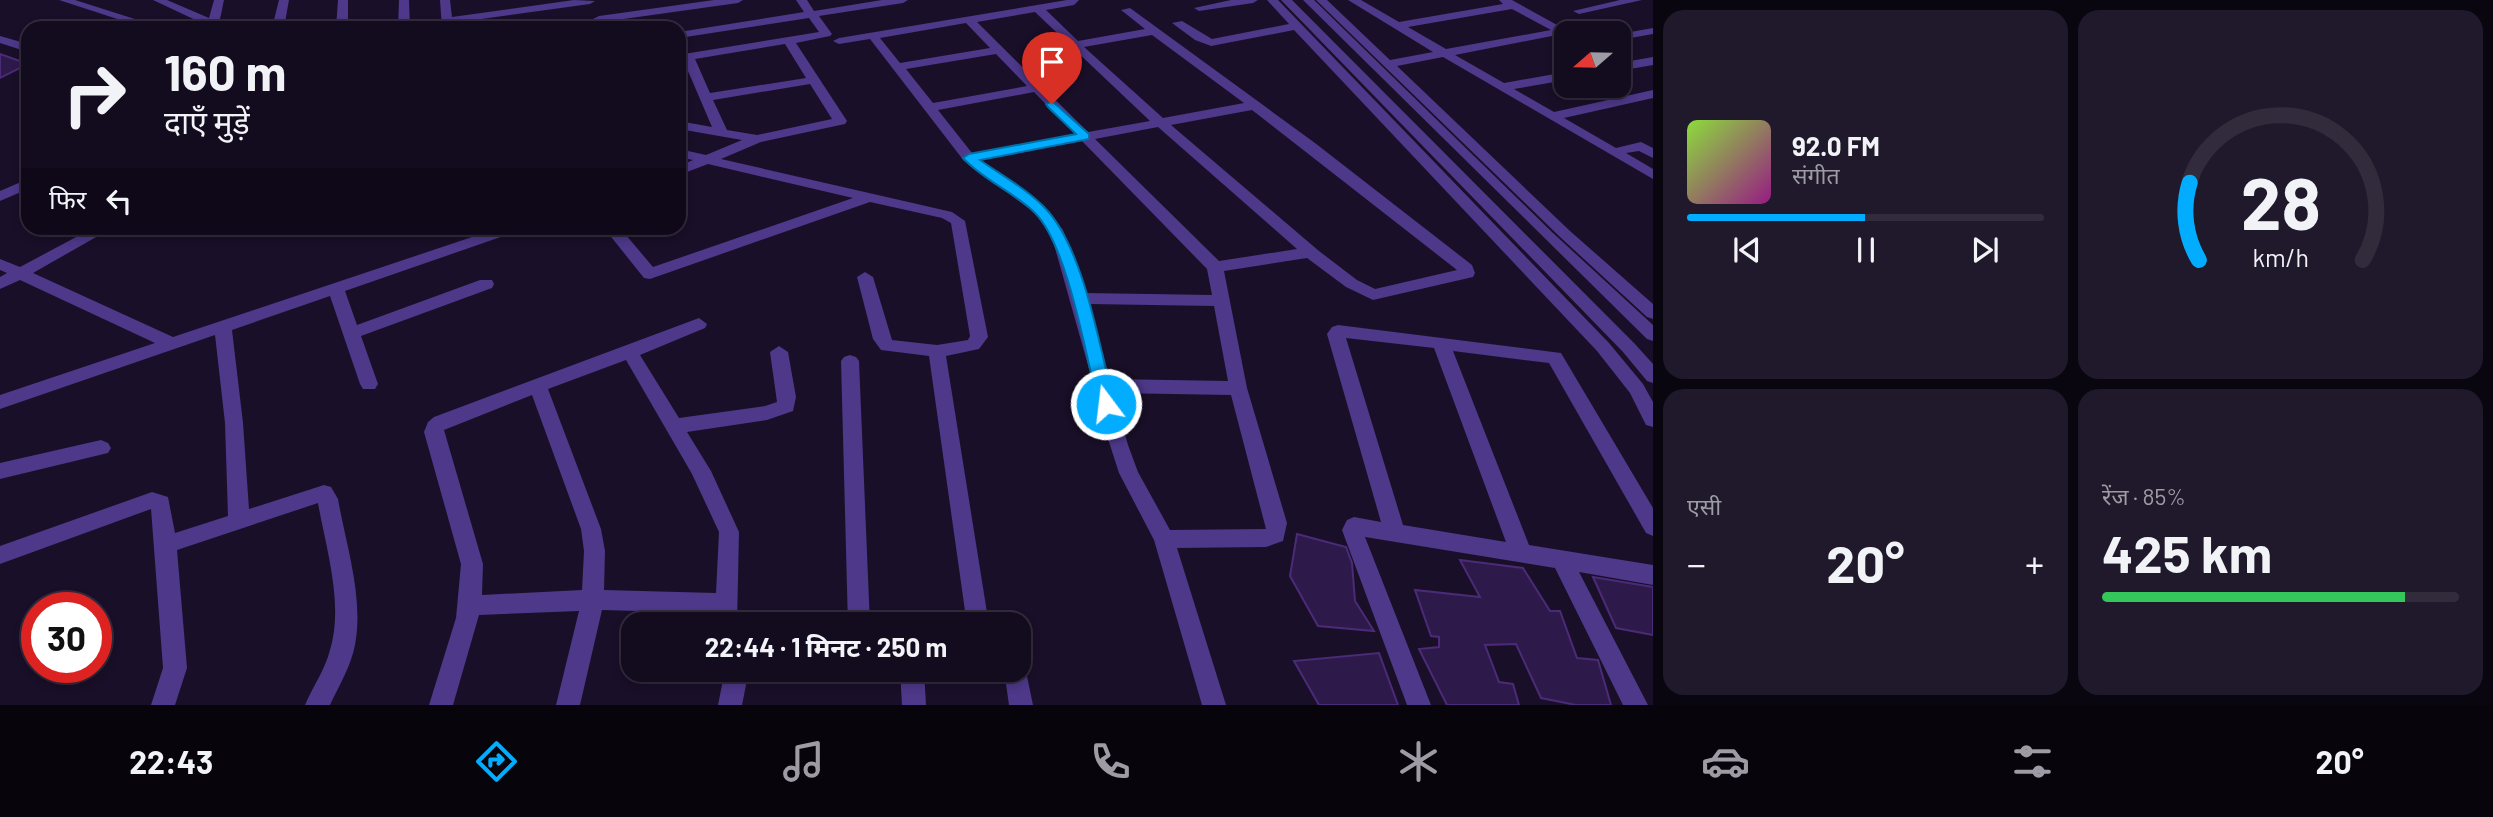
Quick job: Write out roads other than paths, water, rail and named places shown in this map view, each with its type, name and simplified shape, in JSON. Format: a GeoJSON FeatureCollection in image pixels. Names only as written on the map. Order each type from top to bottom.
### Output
{"type":"FeatureCollection","features":[{"type":"Feature","properties":{"kind":"street"},"geometry":{"type":"LineString","coordinates":[[64,0],[134,21]]}},
{"type":"Feature","properties":{"kind":"street"},"geometry":{"type":"LineString","coordinates":[[158,0],[199,21]]}},
{"type":"Feature","properties":{"kind":"street"},"geometry":{"type":"LineString","coordinates":[[211,21],[219,0]]}},
{"type":"Feature","properties":{"kind":"street"},"geometry":{"type":"LineString","coordinates":[[280,21],[284,0]]}},
{"type":"Feature","properties":{"kind":"street"},"geometry":{"type":"LineString","coordinates":[[342,21],[343,0]]}},
{"type":"Feature","properties":{"kind":"street"},"geometry":{"type":"LineString","coordinates":[[404,0],[404,21]]}},
{"type":"Feature","properties":{"kind":"street"},"geometry":{"type":"LineString","coordinates":[[444,0],[447,21]]}},
{"type":"Feature","properties":{"kind":"street"},"geometry":{"type":"LineString","coordinates":[[617,21],[738,0]]}},
{"type":"Feature","properties":{"kind":"street"},"geometry":{"type":"LineString","coordinates":[[721,132],[688,57],[827,34],[801,0]]}},
{"type":"Feature","properties":{"kind":"street"},"geometry":{"type":"LineString","coordinates":[[686,35],[903,0]]}},
{"type":"Feature","properties":{"kind":"street"},"geometry":{"type":"LineString","coordinates":[[839,41],[1038,9],[1074,0]]}},
{"type":"Feature","properties":{"kind":"street"},"geometry":{"type":"LineString","coordinates":[[1199,8],[1253,0]]}},
{"type":"Feature","properties":{"kind":"street"},"geometry":{"type":"LineString","coordinates":[[1272,0],[1603,347],[1637,389],[1653,420]]}},
{"type":"Feature","properties":{"kind":"street"},"geometry":{"type":"LineString","coordinates":[[1286,0],[1629,348],[1653,376]]}},
{"type":"Feature","properties":{"kind":"street"},"geometry":{"type":"LineString","coordinates":[[1308,0],[1518,208],[1653,335]]}},
{"type":"Feature","properties":{"kind":"street"},"geometry":{"type":"LineString","coordinates":[[1321,0],[1565,234],[1653,313]]}},
{"type":"Feature","properties":{"kind":"street"},"geometry":{"type":"LineString","coordinates":[[1353,0],[1653,175]]}},
{"type":"Feature","properties":{"kind":"street"},"geometry":{"type":"LineString","coordinates":[[1579,11],[1637,0]]}},
{"type":"Feature","properties":{"kind":"street"},"geometry":{"type":"LineString","coordinates":[[466,21],[590,1],[599,21]]}},
{"type":"Feature","properties":{"kind":"street"},"geometry":{"type":"LineString","coordinates":[[1388,64],[1562,31],[1509,2],[1397,26]]}},
{"type":"Feature","properties":{"kind":"street"},"geometry":{"type":"LineString","coordinates":[[1038,9],[1074,45],[1311,252],[1367,294],[1468,271],[1255,105],[1126,10]]}},
{"type":"Feature","properties":{"kind":"street"},"geometry":{"type":"LineString","coordinates":[[969,20],[1215,267],[1238,388],[1277,523],[1276,535],[1266,538],[1164,539]]}},
{"type":"Feature","properties":{"kind":"street"},"geometry":{"type":"LineString","coordinates":[[1178,23],[1211,43],[1296,26]]}},
{"type":"Feature","properties":{"kind":"street"},"geometry":{"type":"LineString","coordinates":[[1074,45],[1155,31]]}},
{"type":"Feature","properties":{"kind":"street"},"geometry":{"type":"LineString","coordinates":[[1631,35],[1653,32]]}},
{"type":"Feature","properties":{"kind":"street"},"geometry":{"type":"LineString","coordinates":[[873,36],[969,158],[1027,200],[1046,217],[1058,233],[1079,298],[1100,386],[1129,474],[1164,539],[1214,705]]}},
{"type":"Feature","properties":{"kind":"street"},"geometry":{"type":"LineString","coordinates":[[0,39],[21,46]]}},
{"type":"Feature","properties":{"kind":"street"},"geometry":{"type":"LineString","coordinates":[[686,169],[757,139],[840,121],[789,41]]}},
{"type":"Feature","properties":{"kind":"street"},"geometry":{"type":"LineString","coordinates":[[898,67],[998,50]]}},
{"type":"Feature","properties":{"kind":"street"},"geometry":{"type":"LineString","coordinates":[[1631,65],[1653,61]]}},
{"type":"Feature","properties":{"kind":"street"},"geometry":{"type":"LineString","coordinates":[[1503,87],[1554,78]]}},
{"type":"Feature","properties":{"kind":"street"},"geometry":{"type":"LineString","coordinates":[[705,98],[814,80]]}},
{"type":"Feature","properties":{"kind":"street"},"geometry":{"type":"LineString","coordinates":[[929,108],[1035,88]]}},
{"type":"Feature","properties":{"kind":"street"},"geometry":{"type":"LineString","coordinates":[[1554,116],[1653,94]]}},
{"type":"Feature","properties":{"kind":"street"},"geometry":{"type":"LineString","coordinates":[[969,158],[1255,105]]}},
{"type":"Feature","properties":{"kind":"street"},"geometry":{"type":"LineString","coordinates":[[686,126],[757,139]]}},
{"type":"Feature","properties":{"kind":"street"},"geometry":{"type":"LineString","coordinates":[[1614,152],[1649,148]]}},
{"type":"Feature","properties":{"kind":"street"},"geometry":{"type":"LineString","coordinates":[[686,154],[947,215],[958,221],[979,337],[973,345],[937,351],[887,346],[882,339],[865,276]]}},
{"type":"Feature","properties":{"kind":"street"},"geometry":{"type":"LineString","coordinates":[[0,197],[21,188]]}},
{"type":"Feature","properties":{"kind":"street"},"geometry":{"type":"LineString","coordinates":[[618,235],[650,274],[869,198]]}},
{"type":"Feature","properties":{"kind":"street"},"geometry":{"type":"LineString","coordinates":[[0,284],[91,235]]}},
{"type":"Feature","properties":{"kind":"street"},"geometry":{"type":"LineString","coordinates":[[0,402],[492,235]]}},
{"type":"Feature","properties":{"kind":"street"},"geometry":{"type":"LineString","coordinates":[[1215,267],[1311,252]]}},
{"type":"Feature","properties":{"kind":"street"},"geometry":{"type":"LineString","coordinates":[[0,264],[173,344]]}},
{"type":"Feature","properties":{"kind":"street"},"geometry":{"type":"LineString","coordinates":[[352,333],[486,284]]}},
{"type":"Feature","properties":{"kind":"street"},"geometry":{"type":"LineString","coordinates":[[335,288],[369,384]]}},
{"type":"Feature","properties":{"kind":"street"},"geometry":{"type":"LineString","coordinates":[[1079,298],[1222,301]]}},
{"type":"Feature","properties":{"kind":"street"},"geometry":{"type":"LineString","coordinates":[[441,705],[472,605],[472,564],[434,432],[435,426],[699,324]]}},
{"type":"Feature","properties":{"kind":"street"},"geometry":{"type":"LineString","coordinates":[[223,327],[234,423],[239,521]]}},
{"type":"Feature","properties":{"kind":"street"},"geometry":{"type":"LineString","coordinates":[[1395,533],[1336,334],[1343,331],[1555,357],[1653,527]]}},
{"type":"Feature","properties":{"kind":"street"},"geometry":{"type":"LineString","coordinates":[[1441,343],[1522,555]]}},
{"type":"Feature","properties":{"kind":"street"},"geometry":{"type":"LineString","coordinates":[[937,351],[976,612]]}},
{"type":"Feature","properties":{"kind":"street"},"geometry":{"type":"LineString","coordinates":[[630,352],[676,426],[719,506],[729,532],[726,612]]}},
{"type":"Feature","properties":{"kind":"street"},"geometry":{"type":"LineString","coordinates":[[676,426],[767,413],[786,406],[787,397],[779,352]]}},
{"type":"Feature","properties":{"kind":"street"},"geometry":{"type":"LineString","coordinates":[[850,360],[859,612]]}},
{"type":"Feature","properties":{"kind":"street"},"geometry":{"type":"LineString","coordinates":[[538,386],[591,529],[596,554],[592,600],[568,705]]}},
{"type":"Feature","properties":{"kind":"street"},"geometry":{"type":"LineString","coordinates":[[1100,386],[1238,388]]}},
{"type":"Feature","properties":{"kind":"street"},"geometry":{"type":"LineString","coordinates":[[0,471],[101,448]]}},
{"type":"Feature","properties":{"kind":"street"},"geometry":{"type":"LineString","coordinates":[[166,545],[313,495],[324,494],[328,499],[343,596],[345,635],[341,654],[317,705]]}},
{"type":"Feature","properties":{"kind":"street"},"geometry":{"type":"LineString","coordinates":[[0,555],[152,500],[161,503],[175,668],[163,705]]}},
{"type":"Feature","properties":{"kind":"street"},"geometry":{"type":"LineString","coordinates":[[1419,705],[1352,530],[1353,526],[1653,575]]}},
{"type":"Feature","properties":{"kind":"street"},"geometry":{"type":"LineString","coordinates":[[1562,560],[1636,705]]}},
{"type":"Feature","properties":{"kind":"street"},"geometry":{"type":"LineString","coordinates":[[472,605],[592,600],[707,612]]}},
{"type":"Feature","properties":{"kind":"street"},"geometry":{"type":"LineString","coordinates":[[730,705],[735,682]]}},
{"type":"Feature","properties":{"kind":"street"},"geometry":{"type":"LineString","coordinates":[[913,682],[914,705]]}},
{"type":"Feature","properties":{"kind":"street"},"geometry":{"type":"LineString","coordinates":[[1018,682],[1021,705]]}}]}
